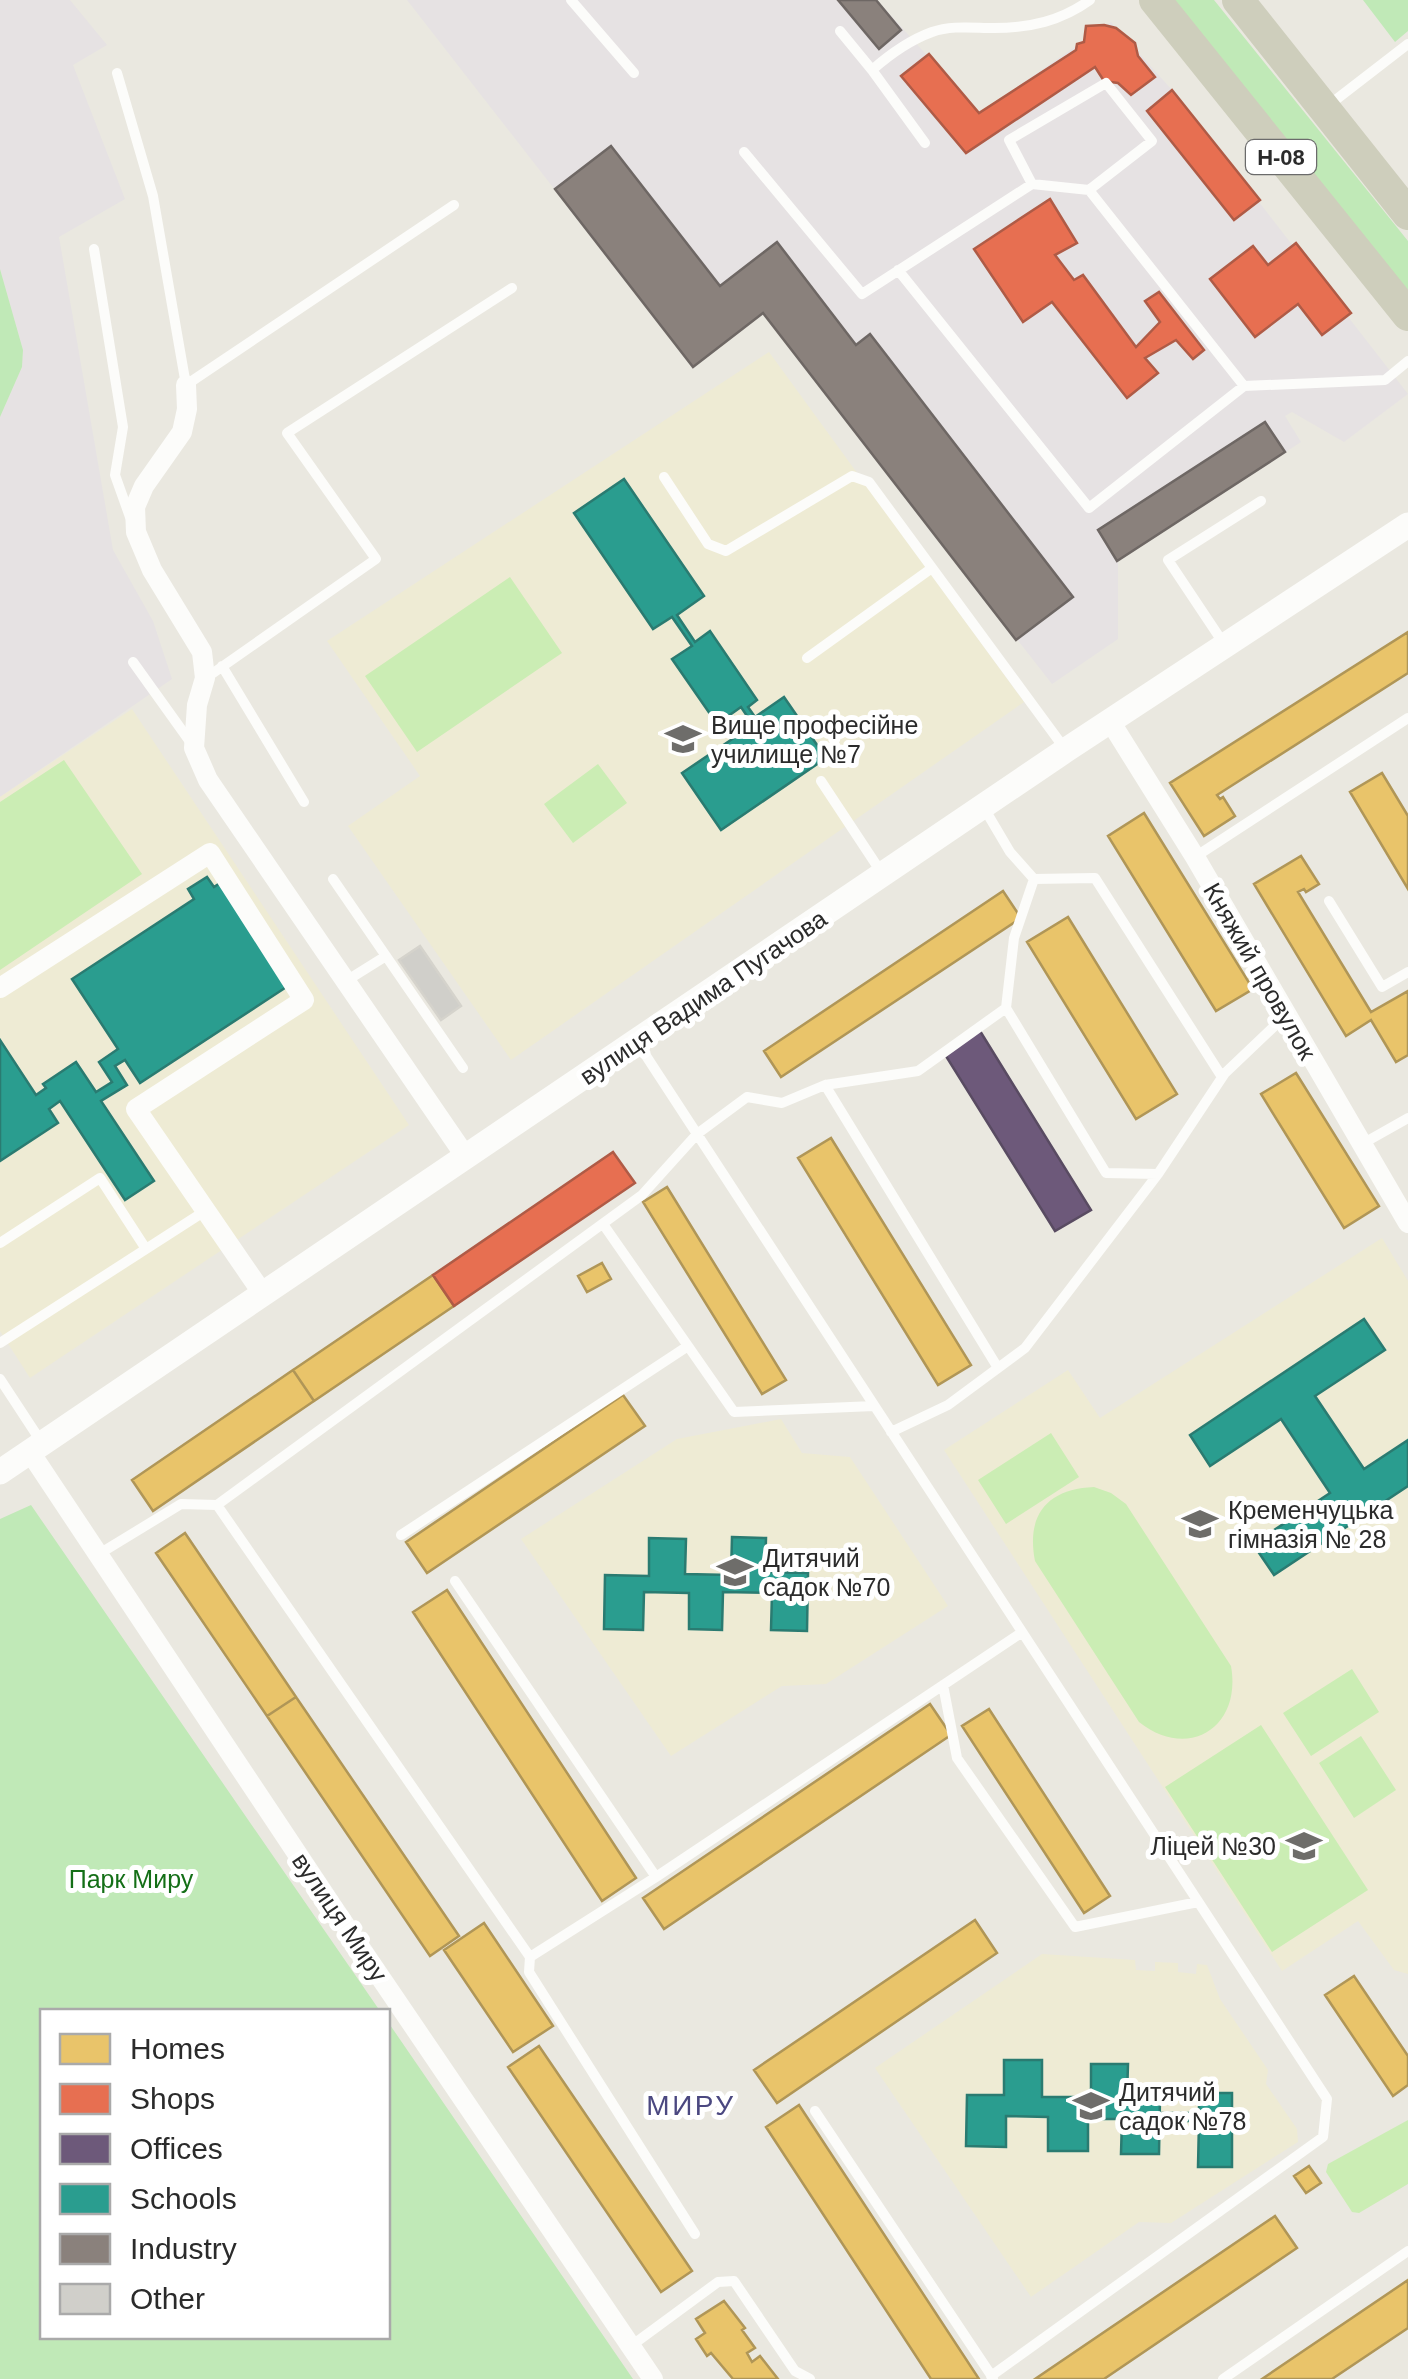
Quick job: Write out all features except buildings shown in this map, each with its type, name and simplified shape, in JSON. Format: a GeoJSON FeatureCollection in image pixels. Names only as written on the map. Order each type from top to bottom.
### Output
{"type":"FeatureCollection","features":[{"type":"Feature","properties":{"kind":"main road","name":"Н-08"},"geometry":{"type":"LineString","coordinates":[[1155,0],[1408,315]]}},
{"type":"Feature","properties":{"kind":"main road","name":"Н-08"},"geometry":{"type":"LineString","coordinates":[[1238,0],[1324,109],[1397,190],[1408,214]]}},
{"type":"Feature","properties":{"kind":"street"},"geometry":{"type":"LineString","coordinates":[[186,385],[188,409],[182,432],[144,486],[135,507],[136,532],[152,570],[214,672],[198,705],[194,748],[208,780],[466,1158]]}},
{"type":"Feature","properties":{"kind":"street","name":"вулиця Вадима Пугачова"},"geometry":{"type":"LineString","coordinates":[[0,1472],[1066,750],[1408,525]]}},
{"type":"Feature","properties":{"kind":"street","name":"Княжий провулок"},"geometry":{"type":"LineString","coordinates":[[1110,721],[1195,857],[1408,1223]]}},
{"type":"Feature","properties":{"kind":"street"},"geometry":{"type":"LineString","coordinates":[[0,988],[210,853],[304,1000],[136,1108],[263,1294]]}},
{"type":"Feature","properties":{"kind":"street","name":"вулиця Миру"},"geometry":{"type":"LineString","coordinates":[[36,1448],[98,1555],[652,2379]]}},
{"type":"Feature","properties":{"kind":"lane"},"geometry":{"type":"LineString","coordinates":[[571,0],[634,73]]}},
{"type":"Feature","properties":{"kind":"lane"},"geometry":{"type":"LineString","coordinates":[[872,70],[931,32],[960,26],[1040,25],[1074,12],[1090,0]]}},
{"type":"Feature","properties":{"kind":"lane"},"geometry":{"type":"LineString","coordinates":[[840,31],[924,144]]}},
{"type":"Feature","properties":{"kind":"lane"},"geometry":{"type":"LineString","coordinates":[[1324,109],[1379,72],[1408,44]]}},
{"type":"Feature","properties":{"kind":"lane"},"geometry":{"type":"LineString","coordinates":[[117,73],[153,196],[186,385],[454,205]]}},
{"type":"Feature","properties":{"kind":"lane"},"geometry":{"type":"LineString","coordinates":[[744,152],[862,294],[1032,184],[1089,190],[1152,141],[1106,83],[1008,140],[1032,184]]}},
{"type":"Feature","properties":{"kind":"lane"},"geometry":{"type":"LineString","coordinates":[[1089,190],[1244,386]]}},
{"type":"Feature","properties":{"kind":"lane"},"geometry":{"type":"LineString","coordinates":[[94,249],[123,427],[115,475],[136,532]]}},
{"type":"Feature","properties":{"kind":"lane"},"geometry":{"type":"LineString","coordinates":[[898,270],[1089,508],[1244,386],[1385,380],[1408,361]]}},
{"type":"Feature","properties":{"kind":"lane"},"geometry":{"type":"LineString","coordinates":[[304,802],[214,672],[376,558],[288,433],[512,288]]}},
{"type":"Feature","properties":{"kind":"lane"},"geometry":{"type":"LineString","coordinates":[[664,477],[708,544],[726,551],[852,476],[869,482],[1066,750]]}},
{"type":"Feature","properties":{"kind":"lane"},"geometry":{"type":"LineString","coordinates":[[1225,645],[1168,560],[1260,501]]}},
{"type":"Feature","properties":{"kind":"lane"},"geometry":{"type":"LineString","coordinates":[[807,658],[932,568]]}},
{"type":"Feature","properties":{"kind":"lane"},"geometry":{"type":"LineString","coordinates":[[134,662],[194,748]]}},
{"type":"Feature","properties":{"kind":"lane"},"geometry":{"type":"LineString","coordinates":[[1195,857],[1408,718]]}},
{"type":"Feature","properties":{"kind":"lane"},"geometry":{"type":"LineString","coordinates":[[821,782],[883,875]]}},
{"type":"Feature","properties":{"kind":"lane"},"geometry":{"type":"LineString","coordinates":[[983,807],[1010,852],[1034,879],[1094,878],[1222,1077]]}},
{"type":"Feature","properties":{"kind":"lane"},"geometry":{"type":"LineString","coordinates":[[333,878],[463,1068]]}},
{"type":"Feature","properties":{"kind":"lane"},"geometry":{"type":"LineString","coordinates":[[1034,879],[1014,938],[1006,1008],[1106,1173],[1158,1174]]}},
{"type":"Feature","properties":{"kind":"lane"},"geometry":{"type":"LineString","coordinates":[[1330,901],[1382,987],[1408,972]]}},
{"type":"Feature","properties":{"kind":"lane"},"geometry":{"type":"LineString","coordinates":[[345,981],[386,956]]}},
{"type":"Feature","properties":{"kind":"lane"},"geometry":{"type":"LineString","coordinates":[[98,1555],[180,1504],[217,1506],[642,1195],[697,1134],[747,1097],[782,1104],[825,1085],[918,1071],[1006,1008]]}},
{"type":"Feature","properties":{"kind":"lane"},"geometry":{"type":"LineString","coordinates":[[891,1432],[948,1405],[1026,1348],[1158,1174],[1222,1077],[1286,1016]]}},
{"type":"Feature","properties":{"kind":"lane"},"geometry":{"type":"LineString","coordinates":[[637,1042],[1327,2099],[1323,2137],[993,2377],[815,2111]]}},
{"type":"Feature","properties":{"kind":"lane"},"geometry":{"type":"LineString","coordinates":[[825,1085],[998,1368]]}},
{"type":"Feature","properties":{"kind":"lane"},"geometry":{"type":"LineString","coordinates":[[1361,1145],[1408,1118]]}},
{"type":"Feature","properties":{"kind":"lane"},"geometry":{"type":"LineString","coordinates":[[0,1243],[100,1178],[146,1249]]}},
{"type":"Feature","properties":{"kind":"lane"},"geometry":{"type":"LineString","coordinates":[[0,1343],[206,1210]]}},
{"type":"Feature","properties":{"kind":"lane"},"geometry":{"type":"LineString","coordinates":[[603,1224],[734,1412],[874,1406]]}},
{"type":"Feature","properties":{"kind":"lane"},"geometry":{"type":"LineString","coordinates":[[400,1535],[688,1346]]}},
{"type":"Feature","properties":{"kind":"lane"},"geometry":{"type":"LineString","coordinates":[[0,1378],[36,1448]]}},
{"type":"Feature","properties":{"kind":"lane"},"geometry":{"type":"LineString","coordinates":[[217,1506],[530,1957],[529,1972],[695,2234]]}},
{"type":"Feature","properties":{"kind":"lane"},"geometry":{"type":"LineString","coordinates":[[456,1581],[656,1877]]}},
{"type":"Feature","properties":{"kind":"lane"},"geometry":{"type":"LineString","coordinates":[[530,1957],[1022,1633]]}},
{"type":"Feature","properties":{"kind":"lane"},"geometry":{"type":"LineString","coordinates":[[943,1686],[957,1758],[1075,1927],[1198,1902]]}},
{"type":"Feature","properties":{"kind":"lane"},"geometry":{"type":"LineString","coordinates":[[1223,2379],[1408,2251]]}},
{"type":"Feature","properties":{"kind":"lane"},"geometry":{"type":"LineString","coordinates":[[631,2346],[718,2282],[734,2282],[795,2371],[810,2379]]}},
{"type":"Feature","properties":{"kind":"shaded area"},"geometry":{"type":"Polygon","coordinates":[[[0,0],[70,0],[107,45],[73,65],[125,199],[59,237],[113,550],[153,621],[172,679],[0,797],[0,417],[22,367],[23,350],[0,269],[0,0]]]}},
{"type":"Feature","properties":{"kind":"shaded area"},"geometry":{"type":"Polygon","coordinates":[[[407,0],[877,0],[979,113],[1111,22],[1172,90],[1408,394],[1344,442],[1292,412],[1285,416],[1301,442],[1118,561],[1118,639],[1052,684],[763,314],[693,367],[407,0]]]}},
{"type":"Feature","properties":{"kind":"shaded area","name":"Вище професійне училище №7"},"geometry":{"type":"Polygon","coordinates":[[[769,352],[1024,702],[511,1060],[348,826],[420,776],[327,641],[769,352]]]}},
{"type":"Feature","properties":{"kind":"shaded area"},"geometry":{"type":"Polygon","coordinates":[[[132,709],[409,1125],[30,1378],[0,1331],[0,797],[132,709]]]}},
{"type":"Feature","properties":{"kind":"shaded area","name":"Кременчуцька гімназія № 28"},"geometry":{"type":"Polygon","coordinates":[[[1382,1238],[1408,1281],[1408,1974],[1394,1970],[1358,1921],[1282,1971],[944,1450],[1068,1370],[1100,1418],[1382,1238]]]}},
{"type":"Feature","properties":{"kind":"shaded area","name":"Дитячий садок №70"},"geometry":{"type":"Polygon","coordinates":[[[781,1419],[802,1453],[850,1457],[948,1606],[826,1684],[782,1686],[671,1756],[521,1539],[677,1439],[781,1419]]]}},
{"type":"Feature","properties":{"kind":"shaded area","name":"Дитячий садок №78"},"geometry":{"type":"Polygon","coordinates":[[[1042,1954],[1135,1960],[1136,1970],[1155,1971],[1155,1962],[1178,1963],[1178,1972],[1196,1974],[1197,1964],[1207,1965],[1220,1999],[1268,2070],[1266,2084],[1297,2129],[1298,2142],[1171,2223],[1139,2222],[1031,2297],[875,2068],[1042,1954]]]}},
{"type":"Feature","properties":{"kind":"green space"},"geometry":{"type":"Polygon","coordinates":[[[1170,0],[1214,0],[1408,241],[1408,293],[1170,0]]]}},
{"type":"Feature","properties":{"kind":"green space"},"geometry":{"type":"Polygon","coordinates":[[[1363,0],[1408,0],[1408,31],[1395,42],[1363,0]]]}},
{"type":"Feature","properties":{"kind":"green space"},"geometry":{"type":"Polygon","coordinates":[[[0,269],[23,350],[22,367],[0,417],[0,269]]]}},
{"type":"Feature","properties":{"kind":"green space"},"geometry":{"type":"Polygon","coordinates":[[[510,577],[562,653],[417,752],[365,676],[510,577]]]}},
{"type":"Feature","properties":{"kind":"green space"},"geometry":{"type":"Polygon","coordinates":[[[64,760],[142,874],[0,970],[0,802],[64,760]]]}},
{"type":"Feature","properties":{"kind":"green space"},"geometry":{"type":"Polygon","coordinates":[[[598,764],[627,803],[573,843],[544,804],[598,764]]]}},
{"type":"Feature","properties":{"kind":"green space"},"geometry":{"type":"Polygon","coordinates":[[[1051,1433],[1079,1477],[1006,1524],[978,1480],[1051,1433]]]}},
{"type":"Feature","properties":{"kind":"green space"},"geometry":{"type":"Polygon","coordinates":[[[1094,1487],[1126,1504],[1231,1666],[1228,1706],[1208,1732],[1193,1738],[1176,1738],[1139,1722],[1035,1561],[1034,1530],[1044,1508],[1064,1493],[1094,1487]]]}},
{"type":"Feature","properties":{"kind":"green space","name":"Парк Миру"},"geometry":{"type":"Polygon","coordinates":[[[31,1505],[379,2009],[40,2009],[40,2339],[390,2339],[390,2025],[633,2379],[0,2379],[0,1519],[31,1505]]]}},
{"type":"Feature","properties":{"kind":"green space"},"geometry":{"type":"Polygon","coordinates":[[[1352,1669],[1379,1712],[1311,1756],[1283,1713],[1352,1669]]]}},
{"type":"Feature","properties":{"kind":"green space"},"geometry":{"type":"Polygon","coordinates":[[[1261,1725],[1368,1890],[1272,1952],[1165,1787],[1261,1725]]]}},
{"type":"Feature","properties":{"kind":"green space"},"geometry":{"type":"Polygon","coordinates":[[[1361,1736],[1396,1790],[1354,1818],[1319,1763],[1361,1736]]]}},
{"type":"Feature","properties":{"kind":"green space"},"geometry":{"type":"Polygon","coordinates":[[[1408,2120],[1408,2184],[1359,2213],[1352,2212],[1326,2172],[1328,2164],[1408,2120]]]}},
{"type":"Feature","properties":{"kind":"place","name":"Вище професійне училище №7"},"geometry":{"type":"Point","coordinates":[683,739]}},
{"type":"Feature","properties":{"kind":"place","name":"Кременчуцька гімназія № 28"},"geometry":{"type":"Point","coordinates":[1200,1524]}},
{"type":"Feature","properties":{"kind":"place","name":"Дитячий садок №70"},"geometry":{"type":"Point","coordinates":[735,1572]}},
{"type":"Feature","properties":{"kind":"place","name":"Ліцей №30"},"geometry":{"type":"Point","coordinates":[1304,1846]}},
{"type":"Feature","properties":{"kind":"place","name":"Дитячий садок №78"},"geometry":{"type":"Point","coordinates":[1091,2106]}},
{"type":"Feature","properties":{"kind":"district","name":"МИРУ"},"geometry":{"type":"Point","coordinates":[691,2105]}}]}
